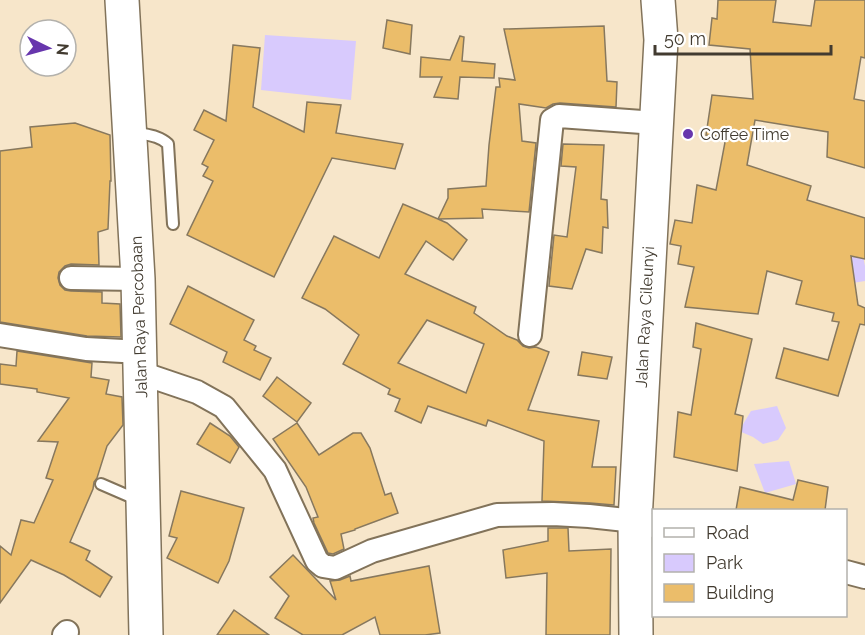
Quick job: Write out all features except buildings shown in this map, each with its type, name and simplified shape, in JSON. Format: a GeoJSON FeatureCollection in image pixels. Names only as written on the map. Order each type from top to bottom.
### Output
{"type":"FeatureCollection","features":[{"type":"Feature","properties":{"kind":"highway","name":"Jalan Raya Percobaan"},"geometry":{"type":"LineString","coordinates":[[122,0],[138,279],[146,635]]}},
{"type":"Feature","properties":{"kind":"highway","name":"Jalan Raya Cileunyi"},"geometry":{"type":"LineString","coordinates":[[636,635],[644,524],[656,123],[661,40],[658,0]]}},
{"type":"Feature","properties":{"kind":"street"},"geometry":{"type":"LineString","coordinates":[[530,336],[552,120],[559,116],[656,123]]}},
{"type":"Feature","properties":{"kind":"street"},"geometry":{"type":"LineString","coordinates":[[71,278],[138,279]]}},
{"type":"Feature","properties":{"kind":"street"},"geometry":{"type":"LineString","coordinates":[[0,335],[86,349],[141,363],[224,407],[275,470],[318,561],[323,566],[335,568],[372,551],[497,515],[589,516],[644,524]]}},
{"type":"Feature","properties":{"kind":"street"},"geometry":{"type":"LineString","coordinates":[[847,572],[865,577]]}},
{"type":"Feature","properties":{"kind":"lane"},"geometry":{"type":"LineString","coordinates":[[130,131],[159,137],[168,144],[173,224]]}},
{"type":"Feature","properties":{"kind":"lane"},"geometry":{"type":"LineString","coordinates":[[101,484],[143,502]]}},
{"type":"Feature","properties":{"kind":"green space"},"geometry":{"type":"Polygon","coordinates":[[[265,35],[356,41],[351,100],[261,90],[265,35]]]}},
{"type":"Feature","properties":{"kind":"green space"},"geometry":{"type":"Polygon","coordinates":[[[861,247],[865,281],[846,284],[838,254],[861,247]]]}},
{"type":"Feature","properties":{"kind":"green space"},"geometry":{"type":"Polygon","coordinates":[[[777,406],[786,428],[778,440],[763,444],[739,431],[751,411],[777,406]]]}},
{"type":"Feature","properties":{"kind":"green space"},"geometry":{"type":"Polygon","coordinates":[[[789,461],[796,484],[765,493],[754,464],[789,461]]]}},
{"type":"Feature","properties":{"kind":"place","name":"Coffee Time"},"geometry":{"type":"Point","coordinates":[688,134]}}]}
